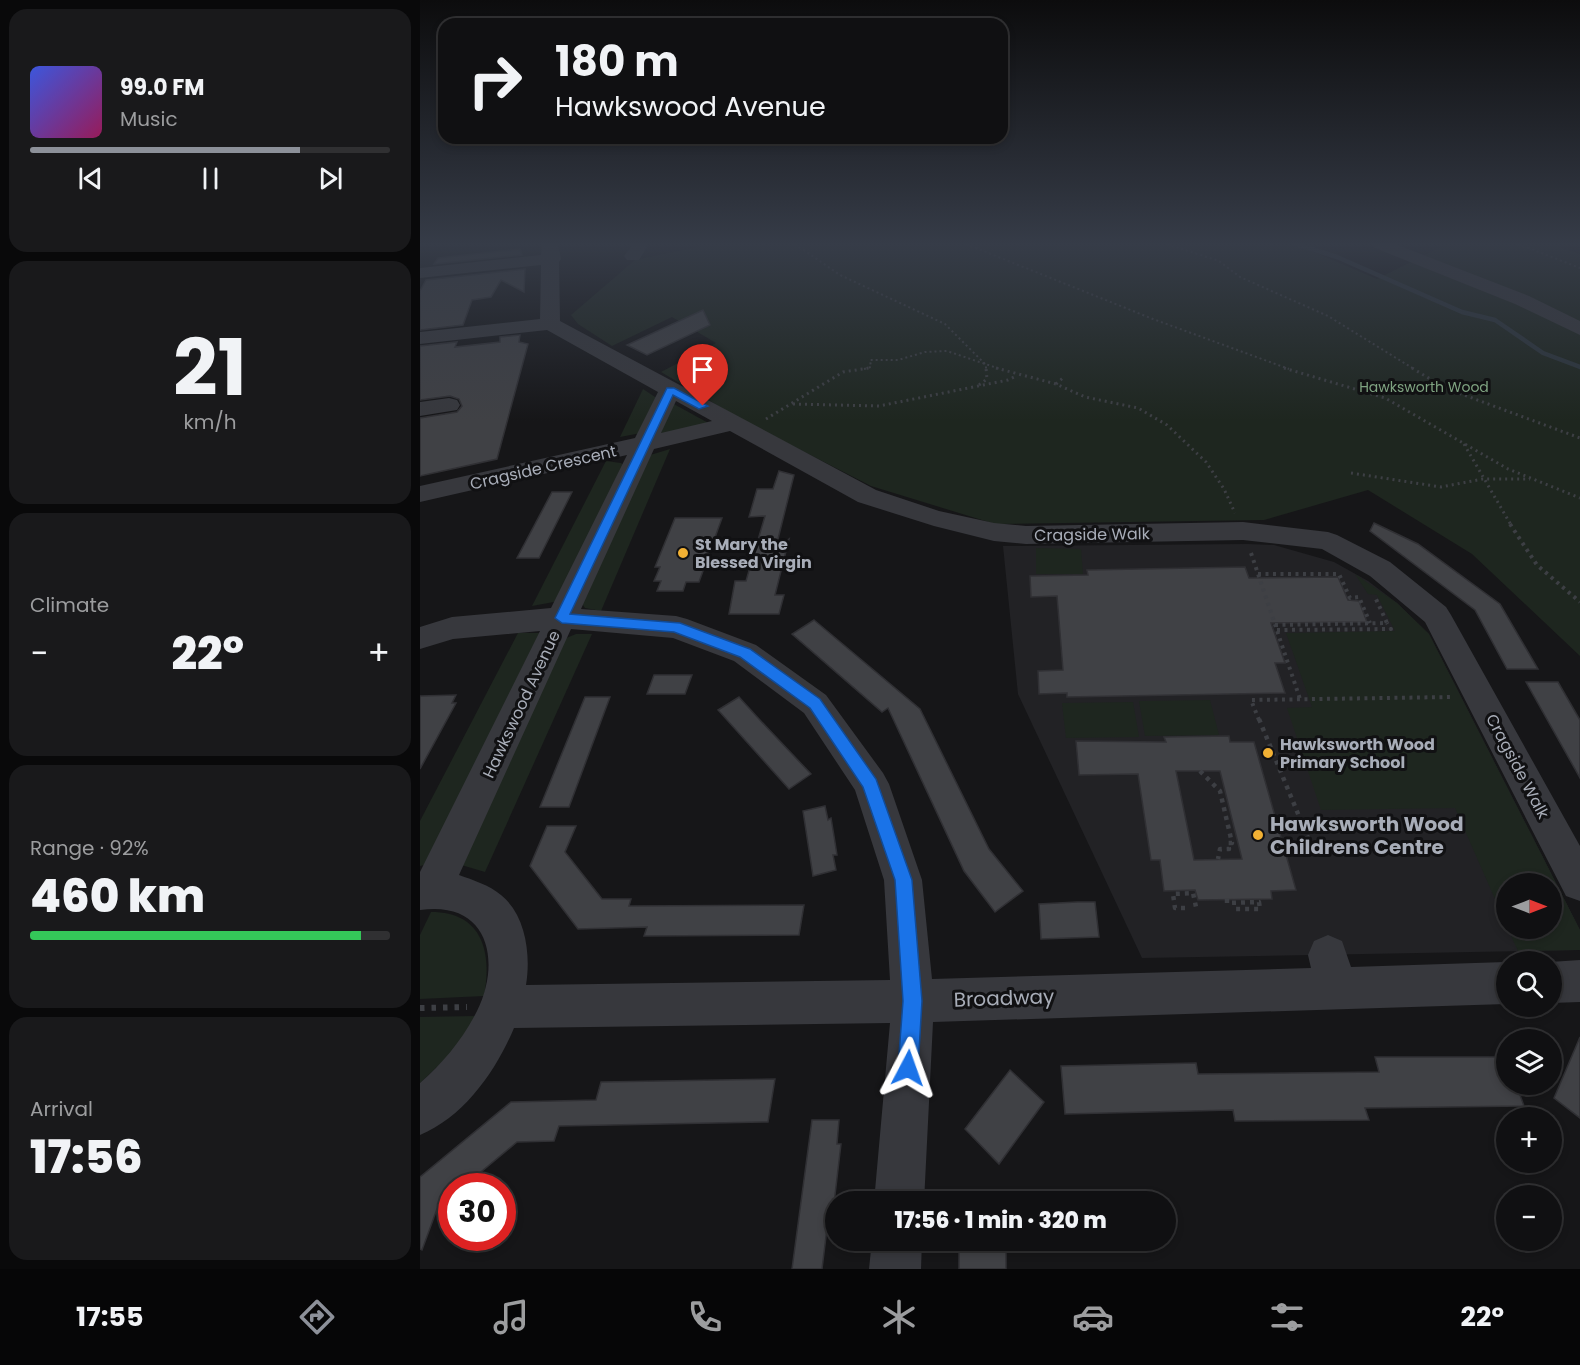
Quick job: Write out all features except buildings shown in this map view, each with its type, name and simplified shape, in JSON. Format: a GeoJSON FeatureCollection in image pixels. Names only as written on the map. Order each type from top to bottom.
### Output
{"type":"FeatureCollection","features":[{"type":"Feature","properties":{"kind":"street"},"geometry":{"type":"LineString","coordinates":[[420,338],[550,324],[550,303]]}},
{"type":"Feature","properties":{"kind":"street"},"geometry":{"type":"LineString","coordinates":[[1528,303],[1580,329]]}},
{"type":"Feature","properties":{"kind":"street"},"geometry":{"type":"LineString","coordinates":[[1562,303],[1580,312]]}},
{"type":"Feature","properties":{"kind":"street","name":"Cragside Walk"},"geometry":{"type":"LineString","coordinates":[[550,324],[867,496],[934,518],[994,532],[1026,536],[1245,537],[1328,541],[1380,569],[1436,615],[1580,883]]}},
{"type":"Feature","properties":{"kind":"street","name":"Hawkswood Avenue"},"geometry":{"type":"LineString","coordinates":[[426,890],[562,618],[670,390]]}},
{"type":"Feature","properties":{"kind":"street"},"geometry":{"type":"LineString","coordinates":[[420,409],[449,405]]}},
{"type":"Feature","properties":{"kind":"street","name":"Cragside Crescent"},"geometry":{"type":"LineString","coordinates":[[420,495],[644,443],[741,426]]}},
{"type":"Feature","properties":{"kind":"street"},"geometry":{"type":"LineString","coordinates":[[420,638],[452,628],[562,618],[676,627],[745,653],[815,704],[870,784],[903,880],[912,1001],[900,1191]]}},
{"type":"Feature","properties":{"kind":"street"},"geometry":{"type":"LineString","coordinates":[[420,1112],[457,1077],[484,1042],[501,1007],[510,968],[506,934],[490,909],[465,894],[426,890]]}},
{"type":"Feature","properties":{"kind":"street","name":"Broadway"},"geometry":{"type":"LineString","coordinates":[[501,1007],[912,1001],[1332,971],[1496,982]]}},
{"type":"Feature","properties":{"kind":"street"},"geometry":{"type":"LineString","coordinates":[[1562,982],[1580,981]]}},
{"type":"Feature","properties":{"kind":"street"},"geometry":{"type":"LineString","coordinates":[[895,1269],[896,1251]]}},
{"type":"Feature","properties":{"kind":"path"},"geometry":{"type":"LineString","coordinates":[[900,303],[945,324],[987,365],[987,379],[979,385]]}},
{"type":"Feature","properties":{"kind":"path"},"geometry":{"type":"LineString","coordinates":[[1114,303],[1272,364],[1385,398],[1508,469],[1580,498]]}},
{"type":"Feature","properties":{"kind":"path"},"geometry":{"type":"LineString","coordinates":[[1299,303],[1328,316],[1445,388],[1580,438]]}},
{"type":"Feature","properties":{"kind":"path"},"geometry":{"type":"LineString","coordinates":[[741,426],[791,404],[843,372],[871,367],[870,360],[898,360],[935,350],[947,351],[1017,375],[1056,384],[1085,397],[1138,408],[1167,425],[1206,462],[1224,489],[1245,537],[1300,699]]}},
{"type":"Feature","properties":{"kind":"path"},"geometry":{"type":"LineString","coordinates":[[791,404],[838,407],[879,406],[1008,380],[1017,375]]}},
{"type":"Feature","properties":{"kind":"path"},"geometry":{"type":"LineString","coordinates":[[1056,384],[1064,377]]}},
{"type":"Feature","properties":{"kind":"path"},"geometry":{"type":"LineString","coordinates":[[892,404],[896,409]]}},
{"type":"Feature","properties":{"kind":"path"},"geometry":{"type":"LineString","coordinates":[[864,412],[866,406]]}},
{"type":"Feature","properties":{"kind":"path"},"geometry":{"type":"LineString","coordinates":[[879,406],[879,411]]}},
{"type":"Feature","properties":{"kind":"path"},"geometry":{"type":"LineString","coordinates":[[1464,443],[1483,479],[1537,566],[1580,602]]}},
{"type":"Feature","properties":{"kind":"path"},"geometry":{"type":"LineString","coordinates":[[1351,473],[1441,487],[1483,479],[1534,479]]}},
{"type":"Feature","properties":{"kind":"path"},"geometry":{"type":"LineString","coordinates":[[1258,574],[1339,574],[1350,598],[1359,597],[1370,623]]}},
{"type":"Feature","properties":{"kind":"path"},"geometry":{"type":"LineString","coordinates":[[1277,630],[1390,629],[1374,596]]}},
{"type":"Feature","properties":{"kind":"path"},"geometry":{"type":"LineString","coordinates":[[1275,624],[1387,623]]}},
{"type":"Feature","properties":{"kind":"path"},"geometry":{"type":"LineString","coordinates":[[1315,855],[1251,700],[1461,697]]}},
{"type":"Feature","properties":{"kind":"path"},"geometry":{"type":"LineString","coordinates":[[1200,771],[1223,791],[1232,843],[1228,843],[1229,849],[1220,849],[1218,859]]}},
{"type":"Feature","properties":{"kind":"path"},"geometry":{"type":"LineString","coordinates":[[1185,908],[1175,908],[1173,894],[1193,893],[1196,907]]}},
{"type":"Feature","properties":{"kind":"path"},"geometry":{"type":"LineString","coordinates":[[1227,899],[1227,903],[1259,902],[1260,909],[1234,909]]}},
{"type":"Feature","properties":{"kind":"path"},"geometry":{"type":"LineString","coordinates":[[420,1008],[501,1007]]}},
{"type":"Feature","properties":{"kind":"shaded area","name":"Hawksworth Wood Primary School"},"geometry":{"type":"Polygon","coordinates":[[[1274,545],[1334,562],[1368,581],[1397,603],[1429,634],[1551,873],[1496,873],[1496,939],[1562,939],[1562,895],[1580,930],[1580,950],[1142,958],[1018,694],[1003,546],[1274,545]]]}},
{"type":"Feature","properties":{"kind":"green space","name":"Hawksworth Wood"},"geometry":{"type":"Polygon","coordinates":[[[585,303],[1580,303],[1580,656],[1472,554],[1368,490],[1264,520],[995,524],[871,486],[744,421],[661,372],[716,343],[672,317],[612,346],[578,324],[571,315],[585,303]]]}},
{"type":"Feature","properties":{"kind":"green space"},"geometry":{"type":"Polygon","coordinates":[[[643,389],[658,399],[641,433],[620,437],[643,389]]]}},
{"type":"Feature","properties":{"kind":"green space"},"geometry":{"type":"Polygon","coordinates":[[[672,403],[712,425],[660,435],[672,403]]]}},
{"type":"Feature","properties":{"kind":"green space"},"geometry":{"type":"Polygon","coordinates":[[[670,449],[601,611],[585,608],[581,602],[647,456],[670,449]]]}},
{"type":"Feature","properties":{"kind":"green space"},"geometry":{"type":"Polygon","coordinates":[[[606,461],[621,463],[624,466],[559,601],[532,606],[606,461]]]}},
{"type":"Feature","properties":{"kind":"green space"},"geometry":{"type":"Polygon","coordinates":[[[1036,548],[1081,549],[1083,574],[1036,574],[1036,548]]]}},
{"type":"Feature","properties":{"kind":"green space"},"geometry":{"type":"Polygon","coordinates":[[[1355,574],[1397,603],[1429,634],[1551,873],[1496,873],[1496,901],[1455,808],[1321,810],[1287,708],[1312,707],[1286,633],[1395,631],[1377,595],[1368,594],[1355,574]]]}},
{"type":"Feature","properties":{"kind":"green space"},"geometry":{"type":"Polygon","coordinates":[[[518,633],[540,633],[429,864],[420,866],[420,821],[518,633]]]}},
{"type":"Feature","properties":{"kind":"green space"},"geometry":{"type":"Polygon","coordinates":[[[576,634],[592,634],[485,872],[458,864],[564,639],[576,634]]]}},
{"type":"Feature","properties":{"kind":"green space"},"geometry":{"type":"Polygon","coordinates":[[[1210,700],[1219,735],[1145,736],[1139,701],[1210,700]]]}},
{"type":"Feature","properties":{"kind":"green space"},"geometry":{"type":"Polygon","coordinates":[[[1133,702],[1139,737],[1066,738],[1062,703],[1133,702]]]}},
{"type":"Feature","properties":{"kind":"green space"},"geometry":{"type":"Polygon","coordinates":[[[1562,895],[1580,930],[1580,950],[1518,951],[1513,939],[1562,939],[1562,895]]]}},
{"type":"Feature","properties":{"kind":"green space"},"geometry":{"type":"Polygon","coordinates":[[[431,912],[449,914],[462,919],[473,927],[480,938],[486,965],[484,996],[420,999],[420,935],[431,912]]]}},
{"type":"Feature","properties":{"kind":"green space"},"geometry":{"type":"Polygon","coordinates":[[[476,1016],[458,1047],[420,1083],[420,1017],[476,1016]]]}},
{"type":"Feature","properties":{"kind":"waterway"},"geometry":{"type":"LineString","coordinates":[[1442,303],[1462,312],[1495,320],[1543,353],[1580,367]]}},
{"type":"Feature","properties":{"kind":"place","name":"St Mary the Blessed Virgin"},"geometry":{"type":"Point","coordinates":[683,553]}},
{"type":"Feature","properties":{"kind":"place","name":"Hawksworth Wood Primary School"},"geometry":{"type":"Point","coordinates":[1268,753]}},
{"type":"Feature","properties":{"kind":"place","name":"Hawksworth Wood Childrens Centre"},"geometry":{"type":"Point","coordinates":[1258,835]}},
{"type":"Feature","properties":{"kind":"route"},"geometry":{"type":"LineString","coordinates":[[703,406],[670,390],[562,618],[676,627],[745,653],[815,704],[870,784],[903,880],[912,1001],[908,1068]]}}]}
